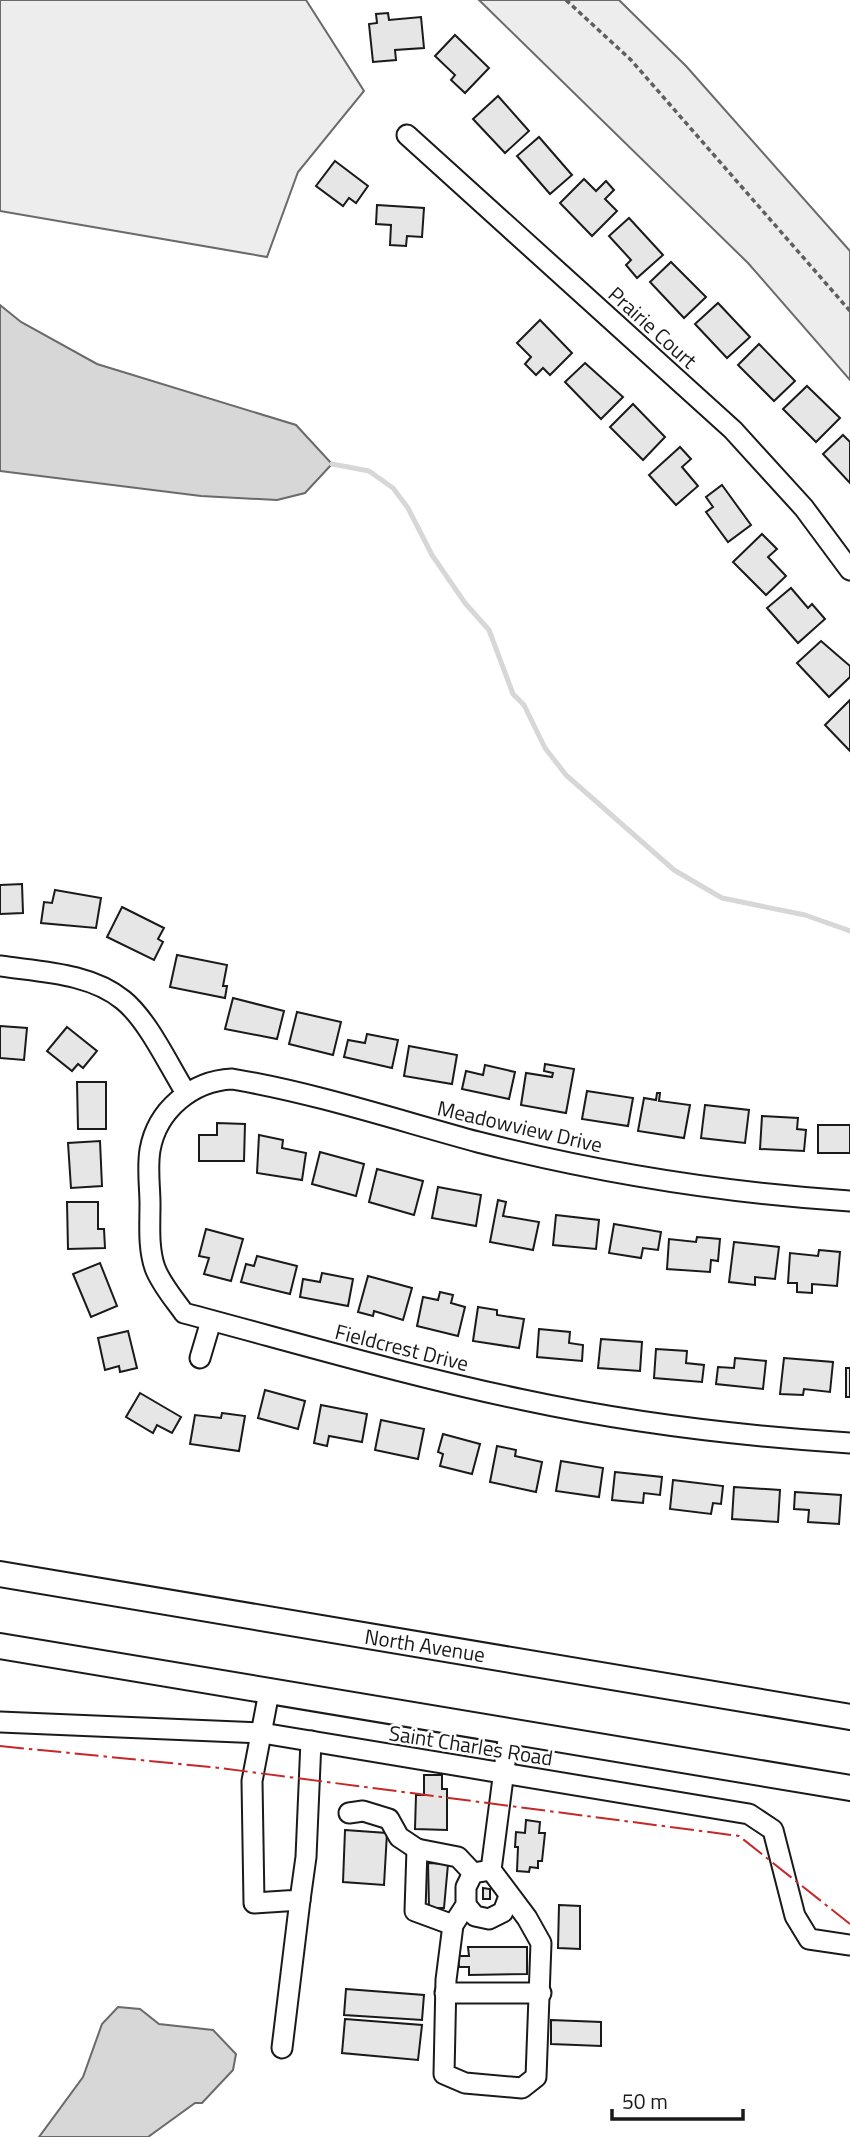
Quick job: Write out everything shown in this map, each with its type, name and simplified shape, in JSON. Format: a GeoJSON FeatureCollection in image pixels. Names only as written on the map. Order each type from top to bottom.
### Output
{"type":"FeatureCollection","features":[{"type":"Feature","properties":{"kind":"main road","name":"North Avenue"},"geometry":{"type":"LineString","coordinates":[[0,1574],[850,1717]]}},
{"type":"Feature","properties":{"kind":"main road"},"geometry":{"type":"LineString","coordinates":[[0,1646],[850,1788]]}},
{"type":"Feature","properties":{"kind":"street","name":"Prairie Court"},"geometry":{"type":"LineString","coordinates":[[407,135],[733,430],[804,508],[850,570]]}},
{"type":"Feature","properties":{"kind":"street"},"geometry":{"type":"LineString","coordinates":[[0,966],[87,981],[124,1000],[149,1033],[186,1093]]}},
{"type":"Feature","properties":{"kind":"street","name":"Meadowview Drive"},"geometry":{"type":"LineString","coordinates":[[186,1093],[218,1079],[232,1079],[492,1145],[608,1171],[718,1188],[850,1201]]}},
{"type":"Feature","properties":{"kind":"street","name":"Fieldcrest Drive"},"geometry":{"type":"LineString","coordinates":[[186,1093],[168,1109],[153,1136],[149,1154],[150,1245],[159,1278],[184,1313],[433,1379],[581,1411],[730,1433],[850,1443]]}},
{"type":"Feature","properties":{"kind":"street"},"geometry":{"type":"LineString","coordinates":[[200,1358],[211,1321]]}},
{"type":"Feature","properties":{"kind":"street"},"geometry":{"type":"LineString","coordinates":[[269,1692],[252,1781],[254,1903],[300,1900]]}},
{"type":"Feature","properties":{"kind":"street","name":"Saint Charles Road"},"geometry":{"type":"LineString","coordinates":[[0,1722],[262,1733],[749,1814],[773,1830],[795,1916],[810,1939],[850,1945]]}},
{"type":"Feature","properties":{"kind":"street"},"geometry":{"type":"LineString","coordinates":[[349,1813],[363,1811],[389,1819],[400,1837],[417,1849],[458,1857],[482,1872],[509,1896],[527,1918],[541,1943],[541,1993],[536,2077],[522,2088],[465,2083],[443,2074],[446,1993],[453,1925],[466,1905],[466,1887],[482,1872],[509,1732]]}},
{"type":"Feature","properties":{"kind":"street"},"geometry":{"type":"LineString","coordinates":[[282,2048],[306,1857],[312,1741]]}},
{"type":"Feature","properties":{"kind":"street"},"geometry":{"type":"LineString","coordinates":[[417,1849],[415,1911],[453,1925]]}},
{"type":"Feature","properties":{"kind":"street"},"geometry":{"type":"LineString","coordinates":[[466,1905],[475,1916],[489,1919],[503,1912],[509,1896]]}},
{"type":"Feature","properties":{"kind":"street"},"geometry":{"type":"LineString","coordinates":[[446,1993],[541,1993]]}},
{"type":"Feature","properties":{"kind":"path"},"geometry":{"type":"LineString","coordinates":[[566,0],[631,60],[850,310]]}},
{"type":"Feature","properties":{"kind":"shaded area"},"geometry":{"type":"Polygon","coordinates":[[[0,0],[306,0],[364,91],[298,172],[267,257],[0,211],[0,0]]]}},
{"type":"Feature","properties":{"kind":"shaded area"},"geometry":{"type":"Polygon","coordinates":[[[479,0],[619,0],[686,66],[850,251],[850,380],[748,263],[479,0]]]}},
{"type":"Feature","properties":{"kind":"shaded area"},"geometry":{"type":"Polygon","coordinates":[[[0,305],[21,322],[97,364],[296,425],[332,464],[305,493],[277,500],[201,496],[0,471],[0,305]]]}},
{"type":"Feature","properties":{"kind":"shaded area"},"geometry":{"type":"Polygon","coordinates":[[[118,2007],[140,2009],[159,2024],[213,2030],[236,2054],[233,2070],[202,2103],[195,2103],[148,2137],[39,2137],[83,2077],[102,2024],[118,2007]]]}},
{"type":"Feature","properties":{"kind":"building"},"geometry":{"type":"Polygon","coordinates":[[[388,13],[389,20],[421,17],[424,48],[395,50],[396,60],[373,62],[369,24],[377,23],[376,14],[388,13]]]}},
{"type":"Feature","properties":{"kind":"building"},"geometry":{"type":"Polygon","coordinates":[[[455,35],[489,68],[465,93],[451,80],[455,75],[435,56],[455,35]]]}},
{"type":"Feature","properties":{"kind":"building"},"geometry":{"type":"Polygon","coordinates":[[[498,96],[529,131],[505,153],[473,119],[498,96]]]}},
{"type":"Feature","properties":{"kind":"building"},"geometry":{"type":"Polygon","coordinates":[[[539,137],[572,175],[550,194],[517,156],[539,137]]]}},
{"type":"Feature","properties":{"kind":"building"},"geometry":{"type":"Polygon","coordinates":[[[335,161],[368,186],[356,203],[349,198],[343,206],[316,186],[335,161]]]}},
{"type":"Feature","properties":{"kind":"building"},"geometry":{"type":"Polygon","coordinates":[[[584,179],[596,191],[606,181],[614,190],[605,199],[617,211],[592,236],[560,203],[584,179]]]}},
{"type":"Feature","properties":{"kind":"building"},"geometry":{"type":"Polygon","coordinates":[[[377,205],[424,208],[422,237],[407,236],[406,246],[390,245],[391,225],[376,224],[377,205]]]}},
{"type":"Feature","properties":{"kind":"building"},"geometry":{"type":"Polygon","coordinates":[[[629,218],[663,255],[637,278],[626,265],[631,260],[609,236],[629,218]]]}},
{"type":"Feature","properties":{"kind":"building"},"geometry":{"type":"Polygon","coordinates":[[[671,262],[706,297],[684,318],[650,282],[671,262]]]}},
{"type":"Feature","properties":{"kind":"building"},"geometry":{"type":"Polygon","coordinates":[[[718,303],[750,337],[727,358],[695,324],[718,303]]]}},
{"type":"Feature","properties":{"kind":"building"},"geometry":{"type":"Polygon","coordinates":[[[540,320],[572,353],[550,375],[543,368],[536,375],[525,364],[531,357],[517,343],[540,320]]]}},
{"type":"Feature","properties":{"kind":"building"},"geometry":{"type":"Polygon","coordinates":[[[759,344],[795,381],[774,401],[738,365],[759,344]]]}},
{"type":"Feature","properties":{"kind":"building"},"geometry":{"type":"Polygon","coordinates":[[[585,363],[623,397],[601,419],[565,382],[585,363]]]}},
{"type":"Feature","properties":{"kind":"building"},"geometry":{"type":"Polygon","coordinates":[[[807,386],[840,418],[816,442],[783,409],[807,386]]]}},
{"type":"Feature","properties":{"kind":"building"},"geometry":{"type":"Polygon","coordinates":[[[633,404],[665,437],[643,460],[610,427],[633,404]]]}},
{"type":"Feature","properties":{"kind":"building"},"geometry":{"type":"Polygon","coordinates":[[[843,435],[850,442],[850,483],[823,454],[843,435]]]}},
{"type":"Feature","properties":{"kind":"building"},"geometry":{"type":"Polygon","coordinates":[[[680,447],[691,459],[682,467],[698,486],[676,505],[649,475],[680,447]]]}},
{"type":"Feature","properties":{"kind":"building"},"geometry":{"type":"Polygon","coordinates":[[[722,485],[751,525],[728,542],[706,512],[713,507],[706,497],[722,485]]]}},
{"type":"Feature","properties":{"kind":"building"},"geometry":{"type":"Polygon","coordinates":[[[762,534],[777,549],[768,557],[786,576],[766,595],[733,562],[762,534]]]}},
{"type":"Feature","properties":{"kind":"building"},"geometry":{"type":"Polygon","coordinates":[[[791,588],[808,608],[812,604],[825,619],[798,643],[767,608],[791,588]]]}},
{"type":"Feature","properties":{"kind":"building"},"geometry":{"type":"Polygon","coordinates":[[[821,641],[850,666],[850,677],[829,697],[797,663],[821,641]]]}},
{"type":"Feature","properties":{"kind":"building"},"geometry":{"type":"Polygon","coordinates":[[[850,700],[850,751],[825,725],[850,700]]]}},
{"type":"Feature","properties":{"kind":"building"},"geometry":{"type":"Polygon","coordinates":[[[22,884],[23,913],[0,914],[0,885],[22,884]]]}},
{"type":"Feature","properties":{"kind":"building"},"geometry":{"type":"Polygon","coordinates":[[[55,890],[101,898],[96,928],[41,923],[44,902],[52,903],[55,890]]]}},
{"type":"Feature","properties":{"kind":"building"},"geometry":{"type":"Polygon","coordinates":[[[122,907],[164,928],[158,939],[163,942],[154,960],[107,937],[122,907]]]}},
{"type":"Feature","properties":{"kind":"building"},"geometry":{"type":"Polygon","coordinates":[[[177,955],[227,965],[223,986],[227,986],[225,998],[170,987],[177,955]]]}},
{"type":"Feature","properties":{"kind":"building"},"geometry":{"type":"Polygon","coordinates":[[[233,998],[284,1011],[277,1039],[225,1029],[233,998]]]}},
{"type":"Feature","properties":{"kind":"building"},"geometry":{"type":"Polygon","coordinates":[[[297,1012],[341,1022],[333,1055],[289,1044],[297,1012]]]}},
{"type":"Feature","properties":{"kind":"building"},"geometry":{"type":"Polygon","coordinates":[[[0,1026],[27,1028],[24,1060],[0,1058],[0,1026]]]}},
{"type":"Feature","properties":{"kind":"building"},"geometry":{"type":"Polygon","coordinates":[[[67,1027],[97,1051],[83,1068],[78,1064],[72,1071],[47,1051],[67,1027]]]}},
{"type":"Feature","properties":{"kind":"building"},"geometry":{"type":"Polygon","coordinates":[[[367,1034],[398,1040],[392,1068],[344,1057],[348,1040],[365,1043],[367,1034]]]}},
{"type":"Feature","properties":{"kind":"building"},"geometry":{"type":"Polygon","coordinates":[[[409,1046],[457,1055],[452,1084],[404,1076],[409,1046]]]}},
{"type":"Feature","properties":{"kind":"building"},"geometry":{"type":"Polygon","coordinates":[[[545,1064],[574,1069],[566,1113],[521,1105],[526,1073],[552,1077],[553,1073],[544,1071],[545,1064]]]}},
{"type":"Feature","properties":{"kind":"building"},"geometry":{"type":"Polygon","coordinates":[[[485,1065],[515,1072],[509,1099],[462,1089],[466,1071],[483,1075],[485,1065]]]}},
{"type":"Feature","properties":{"kind":"building"},"geometry":{"type":"Polygon","coordinates":[[[77,1082],[106,1082],[106,1129],[78,1129],[77,1082]]]}},
{"type":"Feature","properties":{"kind":"building"},"geometry":{"type":"Polygon","coordinates":[[[587,1091],[633,1098],[628,1126],[582,1119],[587,1091]]]}},
{"type":"Feature","properties":{"kind":"building"},"geometry":{"type":"Polygon","coordinates":[[[657,1093],[660,1093],[659,1101],[690,1105],[684,1138],[638,1131],[644,1098],[656,1100],[657,1093]]]}},
{"type":"Feature","properties":{"kind":"building"},"geometry":{"type":"Polygon","coordinates":[[[705,1105],[749,1110],[745,1143],[701,1138],[705,1105]]]}},
{"type":"Feature","properties":{"kind":"building"},"geometry":{"type":"Polygon","coordinates":[[[762,1116],[798,1118],[797,1129],[806,1130],[804,1151],[760,1149],[762,1116]]]}},
{"type":"Feature","properties":{"kind":"building"},"geometry":{"type":"Polygon","coordinates":[[[217,1123],[245,1124],[244,1161],[199,1161],[199,1135],[217,1135],[217,1123]]]}},
{"type":"Feature","properties":{"kind":"building"},"geometry":{"type":"Polygon","coordinates":[[[818,1125],[850,1125],[850,1153],[818,1153],[818,1125]]]}},
{"type":"Feature","properties":{"kind":"building"},"geometry":{"type":"Polygon","coordinates":[[[259,1135],[283,1140],[282,1148],[306,1153],[302,1180],[257,1173],[259,1135]]]}},
{"type":"Feature","properties":{"kind":"building"},"geometry":{"type":"Polygon","coordinates":[[[100,1141],[102,1186],[71,1188],[68,1143],[100,1141]]]}},
{"type":"Feature","properties":{"kind":"building"},"geometry":{"type":"Polygon","coordinates":[[[320,1152],[364,1164],[356,1196],[312,1184],[320,1152]]]}},
{"type":"Feature","properties":{"kind":"building"},"geometry":{"type":"Polygon","coordinates":[[[377,1169],[423,1181],[414,1215],[369,1202],[377,1169]]]}},
{"type":"Feature","properties":{"kind":"building"},"geometry":{"type":"Polygon","coordinates":[[[438,1187],[481,1195],[476,1226],[432,1218],[438,1187]]]}},
{"type":"Feature","properties":{"kind":"building"},"geometry":{"type":"Polygon","coordinates":[[[498,1200],[506,1202],[503,1216],[539,1222],[533,1250],[490,1242],[498,1200]]]}},
{"type":"Feature","properties":{"kind":"building"},"geometry":{"type":"Polygon","coordinates":[[[67,1202],[98,1202],[98,1229],[104,1229],[105,1248],[68,1249],[67,1202]]]}},
{"type":"Feature","properties":{"kind":"building"},"geometry":{"type":"Polygon","coordinates":[[[556,1215],[599,1220],[596,1249],[553,1245],[556,1215]]]}},
{"type":"Feature","properties":{"kind":"building"},"geometry":{"type":"Polygon","coordinates":[[[614,1224],[661,1232],[658,1250],[643,1248],[641,1258],[609,1253],[614,1224]]]}},
{"type":"Feature","properties":{"kind":"building"},"geometry":{"type":"Polygon","coordinates":[[[206,1229],[243,1239],[231,1281],[204,1274],[209,1258],[199,1256],[206,1229]]]}},
{"type":"Feature","properties":{"kind":"building"},"geometry":{"type":"Polygon","coordinates":[[[697,1237],[720,1239],[718,1261],[711,1260],[710,1272],[667,1269],[669,1239],[696,1242],[697,1237]]]}},
{"type":"Feature","properties":{"kind":"building"},"geometry":{"type":"Polygon","coordinates":[[[734,1242],[779,1247],[775,1279],[755,1277],[755,1285],[729,1282],[734,1242]]]}},
{"type":"Feature","properties":{"kind":"building"},"geometry":{"type":"Polygon","coordinates":[[[819,1250],[840,1252],[837,1286],[812,1284],[812,1293],[797,1292],[797,1283],[788,1283],[790,1253],[818,1256],[819,1250]]]}},
{"type":"Feature","properties":{"kind":"building"},"geometry":{"type":"Polygon","coordinates":[[[257,1256],[297,1266],[290,1294],[241,1282],[246,1264],[254,1266],[257,1256]]]}},
{"type":"Feature","properties":{"kind":"building"},"geometry":{"type":"Polygon","coordinates":[[[100,1263],[117,1306],[91,1317],[73,1274],[100,1263]]]}},
{"type":"Feature","properties":{"kind":"building"},"geometry":{"type":"Polygon","coordinates":[[[322,1273],[353,1279],[348,1306],[300,1297],[303,1279],[320,1282],[322,1273]]]}},
{"type":"Feature","properties":{"kind":"building"},"geometry":{"type":"Polygon","coordinates":[[[368,1276],[412,1288],[403,1320],[374,1311],[373,1316],[358,1312],[368,1276]]]}},
{"type":"Feature","properties":{"kind":"building"},"geometry":{"type":"Polygon","coordinates":[[[440,1292],[453,1295],[451,1303],[465,1307],[458,1336],[417,1326],[423,1297],[438,1300],[440,1292]]]}},
{"type":"Feature","properties":{"kind":"building"},"geometry":{"type":"Polygon","coordinates":[[[478,1307],[497,1310],[497,1315],[524,1319],[519,1348],[473,1341],[478,1307]]]}},
{"type":"Feature","properties":{"kind":"building"},"geometry":{"type":"Polygon","coordinates":[[[539,1329],[570,1332],[569,1343],[583,1345],[582,1361],[537,1357],[539,1329]]]}},
{"type":"Feature","properties":{"kind":"building"},"geometry":{"type":"Polygon","coordinates":[[[128,1331],[137,1368],[120,1372],[119,1366],[105,1370],[98,1338],[128,1331]]]}},
{"type":"Feature","properties":{"kind":"building"},"geometry":{"type":"Polygon","coordinates":[[[601,1339],[642,1342],[640,1371],[598,1368],[601,1339]]]}},
{"type":"Feature","properties":{"kind":"building"},"geometry":{"type":"Polygon","coordinates":[[[656,1349],[687,1351],[686,1363],[704,1365],[702,1382],[654,1378],[656,1349]]]}},
{"type":"Feature","properties":{"kind":"building"},"geometry":{"type":"Polygon","coordinates":[[[735,1358],[766,1361],[763,1389],[716,1384],[718,1367],[734,1368],[735,1358]]]}},
{"type":"Feature","properties":{"kind":"building"},"geometry":{"type":"Polygon","coordinates":[[[784,1358],[833,1362],[830,1392],[804,1389],[803,1395],[780,1394],[784,1358]]]}},
{"type":"Feature","properties":{"kind":"building"},"geometry":{"type":"Polygon","coordinates":[[[846,1368],[850,1368],[850,1397],[846,1397],[846,1368]]]}},
{"type":"Feature","properties":{"kind":"building"},"geometry":{"type":"Polygon","coordinates":[[[265,1390],[305,1401],[298,1429],[258,1418],[265,1390]]]}},
{"type":"Feature","properties":{"kind":"building"},"geometry":{"type":"Polygon","coordinates":[[[140,1393],[181,1417],[172,1433],[157,1425],[153,1433],[126,1417],[140,1393]]]}},
{"type":"Feature","properties":{"kind":"building"},"geometry":{"type":"Polygon","coordinates":[[[321,1405],[367,1414],[362,1442],[329,1436],[327,1446],[314,1443],[321,1405]]]}},
{"type":"Feature","properties":{"kind":"building"},"geometry":{"type":"Polygon","coordinates":[[[222,1413],[245,1416],[239,1451],[190,1444],[195,1415],[221,1418],[222,1413]]]}},
{"type":"Feature","properties":{"kind":"building"},"geometry":{"type":"Polygon","coordinates":[[[381,1420],[424,1429],[418,1459],[375,1450],[381,1420]]]}},
{"type":"Feature","properties":{"kind":"building"},"geometry":{"type":"Polygon","coordinates":[[[443,1434],[480,1444],[472,1474],[440,1466],[443,1454],[438,1452],[443,1434]]]}},
{"type":"Feature","properties":{"kind":"building"},"geometry":{"type":"Polygon","coordinates":[[[497,1446],[516,1450],[515,1456],[542,1462],[536,1492],[490,1482],[497,1446]]]}},
{"type":"Feature","properties":{"kind":"building"},"geometry":{"type":"Polygon","coordinates":[[[561,1461],[603,1468],[599,1497],[556,1491],[561,1461]]]}},
{"type":"Feature","properties":{"kind":"building"},"geometry":{"type":"Polygon","coordinates":[[[615,1472],[662,1477],[660,1495],[644,1493],[643,1503],[612,1500],[615,1472]]]}},
{"type":"Feature","properties":{"kind":"building"},"geometry":{"type":"Polygon","coordinates":[[[673,1480],[723,1486],[721,1504],[713,1503],[711,1514],[670,1509],[673,1480]]]}},
{"type":"Feature","properties":{"kind":"building"},"geometry":{"type":"Polygon","coordinates":[[[734,1487],[780,1490],[778,1522],[732,1519],[734,1487]]]}},
{"type":"Feature","properties":{"kind":"building"},"geometry":{"type":"Polygon","coordinates":[[[795,1492],[841,1495],[839,1524],[808,1522],[809,1510],[794,1509],[795,1492]]]}},
{"type":"Feature","properties":{"kind":"building"},"geometry":{"type":"Polygon","coordinates":[[[424,1775],[442,1775],[442,1789],[447,1789],[447,1830],[415,1829],[416,1795],[424,1795],[424,1775]]]}},
{"type":"Feature","properties":{"kind":"building"},"geometry":{"type":"Polygon","coordinates":[[[526,1820],[540,1822],[539,1833],[545,1833],[542,1861],[538,1861],[538,1868],[530,1867],[529,1872],[517,1871],[518,1847],[515,1847],[516,1832],[525,1833],[526,1820]]]}},
{"type":"Feature","properties":{"kind":"building"},"geometry":{"type":"Polygon","coordinates":[[[345,1830],[387,1833],[384,1885],[343,1882],[345,1830]]]}},
{"type":"Feature","properties":{"kind":"building"},"geometry":{"type":"Polygon","coordinates":[[[428,1863],[448,1864],[444,1908],[429,1908],[428,1863]]]}},
{"type":"Feature","properties":{"kind":"building"},"geometry":{"type":"Polygon","coordinates":[[[483,1888],[490,1889],[490,1899],[483,1899],[483,1888]]]}},
{"type":"Feature","properties":{"kind":"building"},"geometry":{"type":"Polygon","coordinates":[[[559,1905],[580,1906],[580,1949],[558,1948],[559,1905]]]}},
{"type":"Feature","properties":{"kind":"building"},"geometry":{"type":"Polygon","coordinates":[[[468,1947],[527,1947],[527,1974],[469,1975],[469,1967],[459,1967],[458,1956],[469,1956],[468,1947]]]}},
{"type":"Feature","properties":{"kind":"building"},"geometry":{"type":"Polygon","coordinates":[[[346,1989],[424,1995],[422,2020],[344,2015],[346,1989]]]}},
{"type":"Feature","properties":{"kind":"building"},"geometry":{"type":"Polygon","coordinates":[[[345,2019],[422,2025],[418,2060],[342,2053],[345,2019]]]}},
{"type":"Feature","properties":{"kind":"building"},"geometry":{"type":"Polygon","coordinates":[[[551,2020],[601,2022],[601,2046],[551,2044],[551,2020]]]}},
{"type":"Feature","properties":{"kind":"waterway"},"geometry":{"type":"LineString","coordinates":[[332,464],[369,471],[393,488],[408,508],[432,555],[465,603],[489,630],[513,694],[524,705],[545,748],[566,775],[674,870],[722,898],[805,915],[850,931]]}},
{"type":"Feature","properties":{"kind":"power"},"geometry":{"type":"LineString","coordinates":[[0,1746],[220,1768],[739,1836],[850,1924]]}}]}
